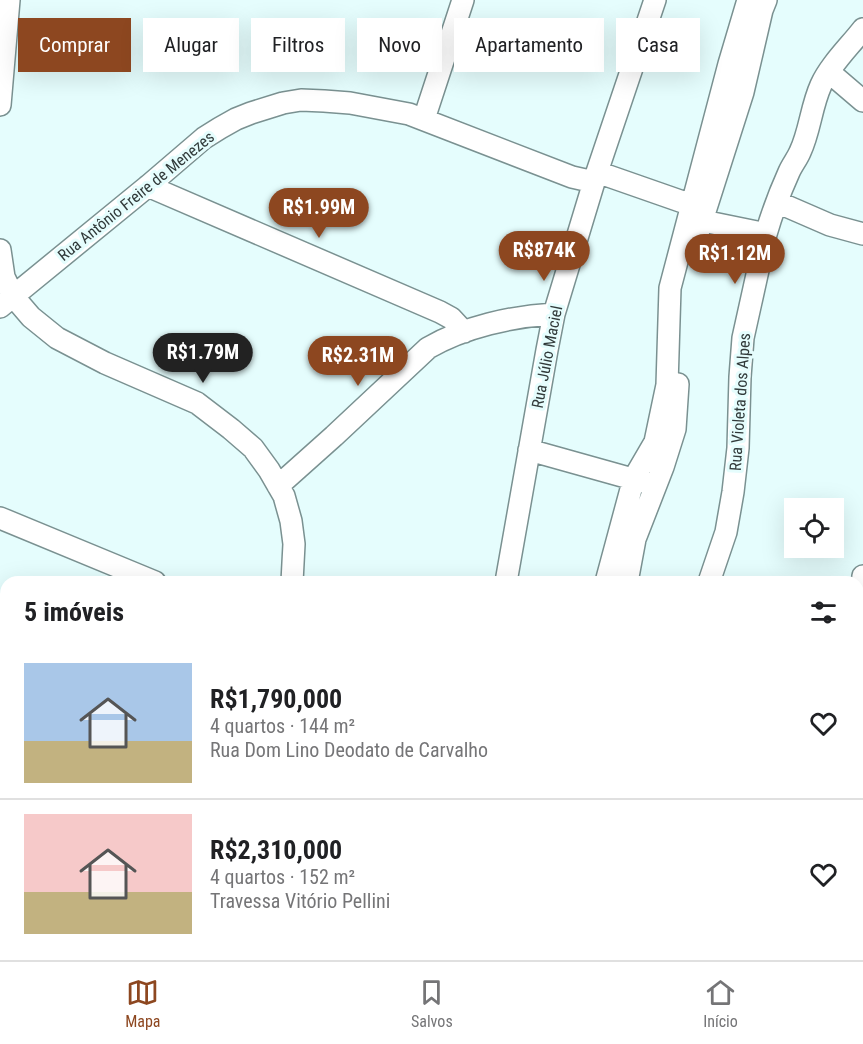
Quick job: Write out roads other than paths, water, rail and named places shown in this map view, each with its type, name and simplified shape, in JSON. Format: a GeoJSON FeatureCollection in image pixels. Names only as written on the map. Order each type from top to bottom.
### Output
{"type":"FeatureCollection","features":[{"type":"Feature","properties":{"kind":"street"},"geometry":{"type":"LineString","coordinates":[[424,119],[463,0]]}},
{"type":"Feature","properties":{"kind":"street","name":"Rua Júlio Maciel"},"geometry":{"type":"LineString","coordinates":[[507,576],[554,314],[595,177],[655,0]]}},
{"type":"Feature","properties":{"kind":"street"},"geometry":{"type":"LineString","coordinates":[[699,211],[748,0]]}},
{"type":"Feature","properties":{"kind":"street"},"geometry":{"type":"LineString","coordinates":[[628,576],[645,482],[667,385],[670,288],[743,92],[766,0]]}},
{"type":"Feature","properties":{"kind":"street"},"geometry":{"type":"LineString","coordinates":[[0,105],[12,1]]}},
{"type":"Feature","properties":{"kind":"street","name":"Rua Violeta dos Alpes"},"geometry":{"type":"LineString","coordinates":[[711,576],[726,532],[733,492],[738,448],[743,338],[766,234],[791,169],[800,154],[814,101],[821,85],[863,29]]}},
{"type":"Feature","properties":{"kind":"street"},"geometry":{"type":"LineString","coordinates":[[829,72],[863,101]]}},
{"type":"Feature","properties":{"kind":"street","name":"Rua Antônio Freire de Menezes"},"geometry":{"type":"LineString","coordinates":[[7,302],[204,138],[251,113],[301,100],[350,103],[409,114],[572,177],[595,177],[766,234]]}},
{"type":"Feature","properties":{"kind":"street"},"geometry":{"type":"LineString","coordinates":[[148,186],[440,312],[464,332]]}},
{"type":"Feature","properties":{"kind":"street"},"geometry":{"type":"LineString","coordinates":[[777,202],[830,225],[863,234]]}},
{"type":"Feature","properties":{"kind":"street"},"geometry":{"type":"LineString","coordinates":[[0,250],[7,302],[31,317],[57,338],[105,363],[197,403],[253,448],[284,496],[294,544],[292,576]]}},
{"type":"Feature","properties":{"kind":"street"},"geometry":{"type":"LineString","coordinates":[[278,486],[436,343],[508,319],[554,314]]}},
{"type":"Feature","properties":{"kind":"street"},"geometry":{"type":"LineString","coordinates":[[530,450],[645,482]]}},
{"type":"Feature","properties":{"kind":"street"},"geometry":{"type":"LineString","coordinates":[[608,576],[645,482]]}},
{"type":"Feature","properties":{"kind":"street"},"geometry":{"type":"LineString","coordinates":[[0,518],[141,576]]}}]}
